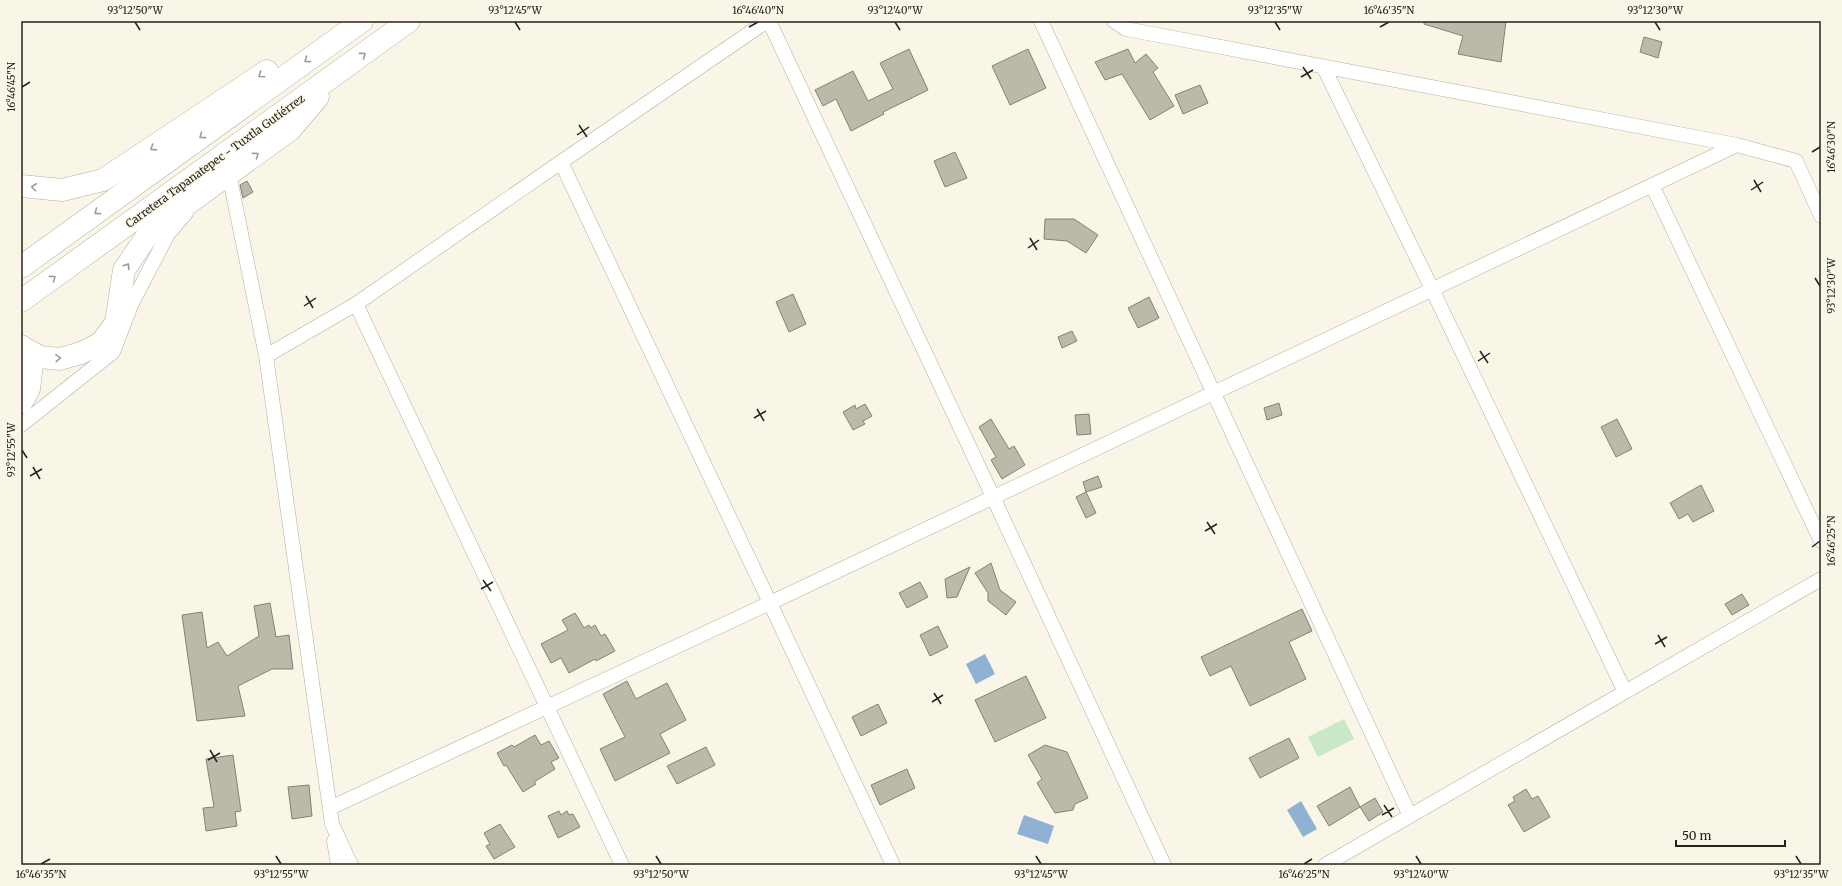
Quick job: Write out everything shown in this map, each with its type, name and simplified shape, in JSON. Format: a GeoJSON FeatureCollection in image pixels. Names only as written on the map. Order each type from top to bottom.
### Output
{"type":"FeatureCollection","features":[{"type":"Feature","properties":{"kind":"highway"},"geometry":{"type":"LineString","coordinates":[[21,186],[62,190],[103,180],[240,90],[339,21]]}},
{"type":"Feature","properties":{"kind":"highway"},"geometry":{"type":"LineString","coordinates":[[21,267],[362,21]]}},
{"type":"Feature","properties":{"kind":"highway","name":"Carretera Tapanatepec - Tuxtla Gutiérrez"},"geometry":{"type":"LineString","coordinates":[[21,301],[410,21]]}},
{"type":"Feature","properties":{"kind":"highway"},"geometry":{"type":"LineString","coordinates":[[21,347],[40,357],[60,359],[81,353],[101,343],[116,323],[124,270],[152,230],[290,130],[341,70]]}},
{"type":"Feature","properties":{"kind":"highway"},"geometry":{"type":"LineString","coordinates":[[21,347],[32,363],[29,389],[21,404]]}},
{"type":"Feature","properties":{"kind":"street"},"geometry":{"type":"LineString","coordinates":[[266,356],[356,304],[768,21],[993,497],[1164,865]]}},
{"type":"Feature","properties":{"kind":"street"},"geometry":{"type":"LineString","coordinates":[[1041,21],[1410,816]]}},
{"type":"Feature","properties":{"kind":"street"},"geometry":{"type":"LineString","coordinates":[[1114,21],[1126,29],[1324,68],[1736,145],[1796,161],[1821,216]]}},
{"type":"Feature","properties":{"kind":"street"},"geometry":{"type":"LineString","coordinates":[[1324,68],[1432,289],[1624,692]]}},
{"type":"Feature","properties":{"kind":"street"},"geometry":{"type":"LineString","coordinates":[[330,808],[770,603],[1736,145]]}},
{"type":"Feature","properties":{"kind":"street"},"geometry":{"type":"LineString","coordinates":[[561,162],[893,865]]}},
{"type":"Feature","properties":{"kind":"street"},"geometry":{"type":"LineString","coordinates":[[229,174],[266,356],[338,865]]}},
{"type":"Feature","properties":{"kind":"street"},"geometry":{"type":"LineString","coordinates":[[1652,185],[1821,541]]}},
{"type":"Feature","properties":{"kind":"street"},"geometry":{"type":"LineString","coordinates":[[21,425],[113,352],[132,303],[168,234],[203,193]]}},
{"type":"Feature","properties":{"kind":"street"},"geometry":{"type":"LineString","coordinates":[[356,304],[622,865]]}},
{"type":"Feature","properties":{"kind":"street"},"geometry":{"type":"LineString","coordinates":[[1325,865],[1821,579]]}},
{"type":"Feature","properties":{"kind":"street"},"geometry":{"type":"LineString","coordinates":[[332,824],[351,865]]}},
{"type":"Feature","properties":{"kind":"green space"},"geometry":{"type":"Polygon","coordinates":[[[1344,719],[1354,739],[1318,757],[1308,737],[1344,719]]]}},
{"type":"Feature","properties":{"kind":"water"},"geometry":{"type":"Polygon","coordinates":[[[985,654],[995,674],[976,684],[966,664],[985,654]]]}},
{"type":"Feature","properties":{"kind":"water"},"geometry":{"type":"Polygon","coordinates":[[[1301,801],[1317,829],[1303,837],[1287,810],[1301,801]]]}},
{"type":"Feature","properties":{"kind":"water"},"geometry":{"type":"Polygon","coordinates":[[[1024,815],[1054,826],[1048,844],[1017,834],[1024,815]]]}},
{"type":"Feature","properties":{"kind":"building"},"geometry":{"type":"Polygon","coordinates":[[[1424,21],[1506,21],[1501,62],[1458,54],[1463,36],[1424,24],[1424,21]]]}},
{"type":"Feature","properties":{"kind":"building"},"geometry":{"type":"Polygon","coordinates":[[[1644,37],[1662,42],[1658,58],[1640,52],[1644,37]]]}},
{"type":"Feature","properties":{"kind":"building"},"geometry":{"type":"Polygon","coordinates":[[[909,49],[928,90],[883,112],[884,114],[851,131],[836,99],[823,106],[815,90],[853,71],[868,101],[893,89],[880,63],[909,49]]]}},
{"type":"Feature","properties":{"kind":"building"},"geometry":{"type":"Polygon","coordinates":[[[1028,49],[1046,88],[1010,105],[992,66],[1028,49]]]}},
{"type":"Feature","properties":{"kind":"building"},"geometry":{"type":"Polygon","coordinates":[[[1128,49],[1135,63],[1146,54],[1158,68],[1153,72],[1174,106],[1150,120],[1122,74],[1105,80],[1095,62],[1128,49]]]}},
{"type":"Feature","properties":{"kind":"building"},"geometry":{"type":"Polygon","coordinates":[[[1200,85],[1208,103],[1183,114],[1175,95],[1200,85]]]}},
{"type":"Feature","properties":{"kind":"building"},"geometry":{"type":"Polygon","coordinates":[[[955,152],[967,178],[945,187],[934,161],[955,152]]]}},
{"type":"Feature","properties":{"kind":"building"},"geometry":{"type":"Polygon","coordinates":[[[247,181],[253,192],[243,198],[240,185],[247,181]]]}},
{"type":"Feature","properties":{"kind":"building"},"geometry":{"type":"Polygon","coordinates":[[[1045,219],[1074,219],[1098,235],[1086,253],[1067,241],[1044,239],[1045,219]]]}},
{"type":"Feature","properties":{"kind":"building"},"geometry":{"type":"Polygon","coordinates":[[[793,294],[806,324],[789,332],[776,302],[793,294]]]}},
{"type":"Feature","properties":{"kind":"building"},"geometry":{"type":"Polygon","coordinates":[[[1149,297],[1159,318],[1138,328],[1128,308],[1149,297]]]}},
{"type":"Feature","properties":{"kind":"building"},"geometry":{"type":"Polygon","coordinates":[[[1072,331],[1077,341],[1062,348],[1058,337],[1072,331]]]}},
{"type":"Feature","properties":{"kind":"building"},"geometry":{"type":"Polygon","coordinates":[[[1279,403],[1282,415],[1267,420],[1264,408],[1279,403]]]}},
{"type":"Feature","properties":{"kind":"building"},"geometry":{"type":"Polygon","coordinates":[[[865,404],[872,416],[863,421],[865,424],[853,430],[843,412],[855,405],[856,409],[865,404]]]}},
{"type":"Feature","properties":{"kind":"building"},"geometry":{"type":"Polygon","coordinates":[[[1089,414],[1091,434],[1077,435],[1075,415],[1089,414]]]}},
{"type":"Feature","properties":{"kind":"building"},"geometry":{"type":"Polygon","coordinates":[[[991,419],[1009,449],[1014,446],[1025,465],[1002,479],[991,460],[996,457],[979,427],[991,419]]]}},
{"type":"Feature","properties":{"kind":"building"},"geometry":{"type":"Polygon","coordinates":[[[1617,419],[1632,449],[1616,457],[1601,427],[1617,419]]]}},
{"type":"Feature","properties":{"kind":"building"},"geometry":{"type":"Polygon","coordinates":[[[1098,476],[1102,487],[1086,492],[1083,482],[1098,476]]]}},
{"type":"Feature","properties":{"kind":"building"},"geometry":{"type":"Polygon","coordinates":[[[1701,485],[1714,511],[1693,522],[1688,514],[1679,519],[1670,503],[1701,485]]]}},
{"type":"Feature","properties":{"kind":"building"},"geometry":{"type":"Polygon","coordinates":[[[1086,492],[1096,513],[1086,518],[1076,497],[1086,492]]]}},
{"type":"Feature","properties":{"kind":"building"},"geometry":{"type":"Polygon","coordinates":[[[991,563],[1000,590],[1016,602],[1006,615],[988,601],[988,593],[975,573],[991,563]]]}},
{"type":"Feature","properties":{"kind":"building"},"geometry":{"type":"Polygon","coordinates":[[[970,567],[957,597],[947,598],[945,579],[970,567]]]}},
{"type":"Feature","properties":{"kind":"building"},"geometry":{"type":"Polygon","coordinates":[[[920,582],[928,597],[907,608],[899,593],[920,582]]]}},
{"type":"Feature","properties":{"kind":"building"},"geometry":{"type":"Polygon","coordinates":[[[1742,594],[1749,605],[1732,615],[1725,604],[1742,594]]]}},
{"type":"Feature","properties":{"kind":"building"},"geometry":{"type":"Polygon","coordinates":[[[270,603],[276,637],[289,635],[293,669],[272,669],[238,686],[245,716],[197,721],[182,615],[202,612],[207,648],[218,642],[227,656],[259,636],[254,606],[270,603]]]}},
{"type":"Feature","properties":{"kind":"building"},"geometry":{"type":"Polygon","coordinates":[[[1302,609],[1312,631],[1289,642],[1306,679],[1250,706],[1231,666],[1210,676],[1201,657],[1302,609]]]}},
{"type":"Feature","properties":{"kind":"building"},"geometry":{"type":"Polygon","coordinates":[[[575,613],[584,628],[589,625],[591,628],[595,625],[601,636],[605,634],[615,651],[596,661],[595,659],[569,673],[561,658],[551,663],[541,644],[568,630],[562,620],[575,613]]]}},
{"type":"Feature","properties":{"kind":"building"},"geometry":{"type":"Polygon","coordinates":[[[938,626],[948,647],[930,656],[920,635],[938,626]]]}},
{"type":"Feature","properties":{"kind":"building"},"geometry":{"type":"Polygon","coordinates":[[[1026,676],[1046,718],[995,742],[975,700],[1026,676]]]}},
{"type":"Feature","properties":{"kind":"building"},"geometry":{"type":"Polygon","coordinates":[[[627,681],[636,699],[667,683],[686,720],[660,734],[670,753],[615,781],[600,749],[625,737],[603,694],[627,681]]]}},
{"type":"Feature","properties":{"kind":"building"},"geometry":{"type":"Polygon","coordinates":[[[878,704],[887,723],[861,736],[852,717],[878,704]]]}},
{"type":"Feature","properties":{"kind":"building"},"geometry":{"type":"Polygon","coordinates":[[[535,735],[541,745],[549,741],[559,758],[551,762],[555,769],[534,782],[536,784],[523,792],[506,765],[504,766],[497,753],[512,745],[514,747],[535,735]]]}},
{"type":"Feature","properties":{"kind":"building"},"geometry":{"type":"Polygon","coordinates":[[[1289,738],[1299,758],[1260,778],[1249,758],[1289,738]]]}},
{"type":"Feature","properties":{"kind":"building"},"geometry":{"type":"Polygon","coordinates":[[[1045,745],[1067,752],[1088,798],[1075,804],[1073,810],[1055,813],[1037,783],[1042,779],[1028,755],[1045,745]]]}},
{"type":"Feature","properties":{"kind":"building"},"geometry":{"type":"Polygon","coordinates":[[[706,747],[715,765],[677,784],[667,766],[706,747]]]}},
{"type":"Feature","properties":{"kind":"building"},"geometry":{"type":"Polygon","coordinates":[[[233,755],[241,811],[235,812],[237,826],[206,831],[203,808],[214,807],[206,759],[233,755]]]}},
{"type":"Feature","properties":{"kind":"building"},"geometry":{"type":"Polygon","coordinates":[[[907,769],[915,788],[880,805],[871,785],[907,769]]]}},
{"type":"Feature","properties":{"kind":"building"},"geometry":{"type":"Polygon","coordinates":[[[309,785],[312,816],[292,819],[288,787],[309,785]]]}},
{"type":"Feature","properties":{"kind":"building"},"geometry":{"type":"Polygon","coordinates":[[[1350,787],[1360,807],[1329,826],[1317,806],[1350,787]]]}},
{"type":"Feature","properties":{"kind":"building"},"geometry":{"type":"Polygon","coordinates":[[[1526,789],[1532,799],[1538,796],[1550,817],[1524,832],[1508,805],[1515,801],[1513,797],[1526,789]]]}},
{"type":"Feature","properties":{"kind":"building"},"geometry":{"type":"Polygon","coordinates":[[[1375,798],[1383,812],[1369,821],[1360,807],[1375,798]]]}},
{"type":"Feature","properties":{"kind":"building"},"geometry":{"type":"Polygon","coordinates":[[[559,811],[561,815],[567,811],[569,815],[573,814],[580,827],[558,838],[548,816],[559,811]]]}},
{"type":"Feature","properties":{"kind":"building"},"geometry":{"type":"Polygon","coordinates":[[[500,824],[515,847],[494,859],[486,846],[490,844],[484,833],[500,824]]]}}]}
